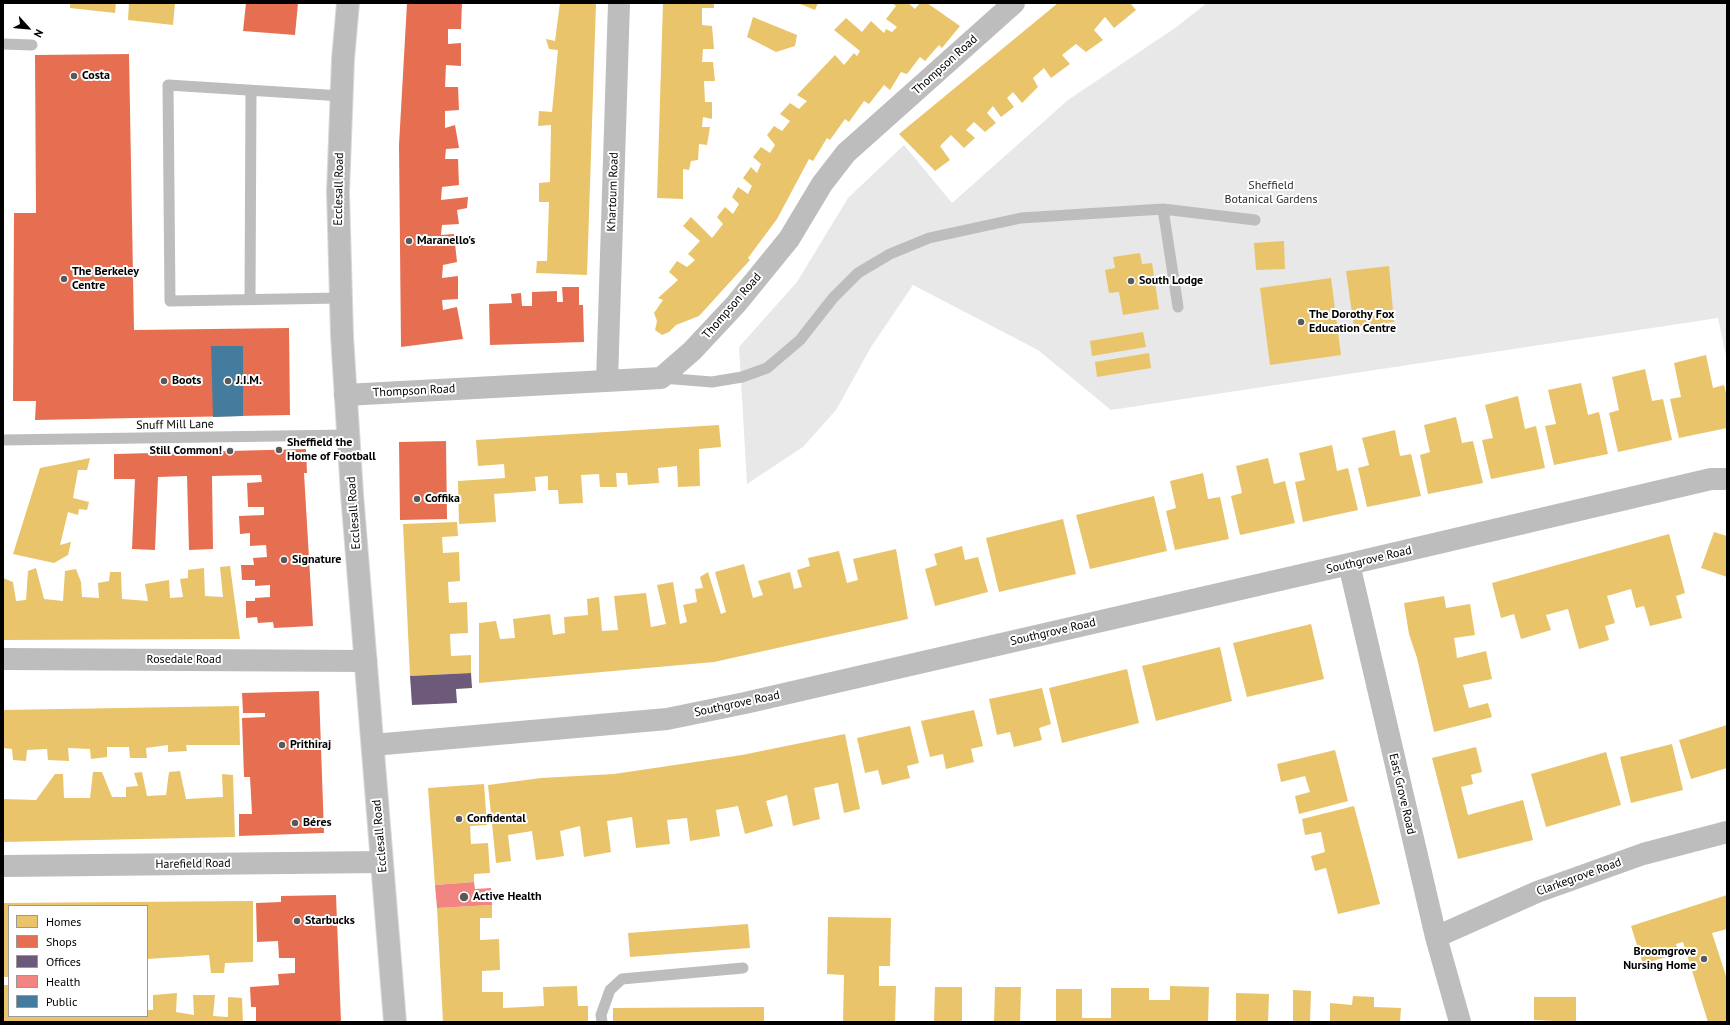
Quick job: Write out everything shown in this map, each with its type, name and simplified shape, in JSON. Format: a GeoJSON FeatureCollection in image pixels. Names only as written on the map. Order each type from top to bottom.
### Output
{"type":"FeatureCollection","features":[{"type":"Feature","properties":{"kind":"street","name":"Ecclesall Road"},"geometry":{"type":"LineString","coordinates":[[348,3],[338,192],[340,298],[348,435],[395,1022]]}},
{"type":"Feature","properties":{"kind":"street","name":"Khartoum Road"},"geometry":{"type":"LineString","coordinates":[[607,381],[620,3]]}},
{"type":"Feature","properties":{"kind":"street","name":"Thompson Road"},"geometry":{"type":"LineString","coordinates":[[345,395],[661,378],[692,351],[736,304],[789,239],[822,184],[846,153],[1014,3]]}},
{"type":"Feature","properties":{"kind":"street","name":"Southgrove Road"},"geometry":{"type":"LineString","coordinates":[[372,745],[667,719],[745,703],[1712,479],[1727,479]]}},
{"type":"Feature","properties":{"kind":"street","name":"East Grove Road"},"geometry":{"type":"LineString","coordinates":[[1349,564],[1436,937],[1460,1022]]}},
{"type":"Feature","properties":{"kind":"street","name":"Rosedale Road"},"geometry":{"type":"LineString","coordinates":[[3,659],[366,661]]}},
{"type":"Feature","properties":{"kind":"street","name":"Clarkegrove Road"},"geometry":{"type":"LineString","coordinates":[[1436,937],[1537,892],[1644,854],[1727,832]]}},
{"type":"Feature","properties":{"kind":"street","name":"Harefield Road"},"geometry":{"type":"LineString","coordinates":[[3,866],[382,862]]}},
{"type":"Feature","properties":{"kind":"lane"},"geometry":{"type":"LineString","coordinates":[[3,44],[32,45]]}},
{"type":"Feature","properties":{"kind":"lane"},"geometry":{"type":"LineString","coordinates":[[340,298],[170,301],[168,85],[342,96]]}},
{"type":"Feature","properties":{"kind":"lane"},"geometry":{"type":"LineString","coordinates":[[250,299],[251,91]]}},
{"type":"Feature","properties":{"kind":"lane"},"geometry":{"type":"LineString","coordinates":[[1164,209],[1178,307]]}},
{"type":"Feature","properties":{"kind":"lane"},"geometry":{"type":"LineString","coordinates":[[661,378],[712,382],[742,378],[767,368],[800,340],[833,298],[858,273],[890,254],[929,238],[1021,218],[1164,209],[1255,220]]}},
{"type":"Feature","properties":{"kind":"lane","name":"Snuff Mill Lane"},"geometry":{"type":"LineString","coordinates":[[3,440],[348,435]]}},
{"type":"Feature","properties":{"kind":"lane"},"geometry":{"type":"LineString","coordinates":[[602,1022],[601,1016],[610,990],[622,979],[743,968]]}},
{"type":"Feature","properties":{"kind":"green space","name":"Sheffield Botanical Gardens"},"geometry":{"type":"Polygon","coordinates":[[[1207,3],[1727,3],[1727,361],[1718,318],[1111,410],[1038,350],[913,285],[871,347],[836,410],[803,447],[747,484],[739,347],[797,282],[848,198],[904,145],[952,203],[1068,100],[1175,28],[1207,3]]]}},
{"type":"Feature","properties":{"kind":"building: Homes"},"geometry":{"type":"Polygon","coordinates":[[[70,3],[116,3],[115,13],[70,8],[70,3]]]}},
{"type":"Feature","properties":{"kind":"building: Homes"},"geometry":{"type":"Polygon","coordinates":[[[129,3],[175,3],[173,25],[128,20],[129,3]]]}},
{"type":"Feature","properties":{"kind":"building: Homes"},"geometry":{"type":"Polygon","coordinates":[[[560,3],[596,3],[587,275],[536,273],[537,261],[547,261],[549,202],[539,202],[539,183],[550,182],[551,125],[538,126],[539,111],[552,112],[558,50],[549,49],[546,39],[555,41],[560,3]]]}},
{"type":"Feature","properties":{"kind":"building: Homes"},"geometry":{"type":"Polygon","coordinates":[[[663,3],[714,3],[714,8],[702,8],[702,25],[712,26],[714,49],[703,49],[702,62],[713,62],[715,81],[704,81],[705,102],[712,102],[712,119],[703,117],[702,127],[710,127],[707,145],[699,144],[698,160],[691,161],[689,170],[683,169],[683,199],[657,198],[663,3]]]}},
{"type":"Feature","properties":{"kind":"building: Homes"},"geometry":{"type":"Polygon","coordinates":[[[798,3],[818,3],[815,10],[798,3]]]}},
{"type":"Feature","properties":{"kind":"building: Homes"},"geometry":{"type":"Polygon","coordinates":[[[892,3],[908,3],[915,9],[920,3],[927,3],[960,26],[942,48],[939,45],[925,61],[920,57],[907,74],[901,72],[890,90],[884,85],[869,104],[864,101],[849,122],[845,119],[830,140],[827,138],[813,161],[809,159],[777,219],[748,258],[750,260],[699,316],[676,325],[669,332],[662,335],[655,330],[657,321],[654,313],[663,300],[658,298],[678,280],[669,272],[677,261],[687,267],[695,260],[688,254],[700,241],[683,226],[691,217],[712,238],[723,224],[717,217],[725,207],[733,214],[739,204],[732,197],[738,187],[748,194],[752,186],[743,178],[751,167],[757,173],[761,164],[753,157],[761,147],[770,153],[775,145],[767,135],[774,126],[782,131],[790,121],[780,114],[790,103],[799,109],[807,101],[797,95],[835,55],[844,65],[854,53],[857,56],[860,51],[834,30],[846,18],[862,32],[871,21],[884,33],[886,29],[892,32],[897,27],[886,19],[896,6],[892,3]]]}},
{"type":"Feature","properties":{"kind":"building: Homes"},"geometry":{"type":"Polygon","coordinates":[[[1058,3],[1130,3],[1136,10],[1114,28],[1105,17],[1094,30],[1103,40],[1086,52],[1076,44],[1062,55],[1070,64],[1051,78],[1044,68],[1033,78],[1038,87],[1022,103],[1013,92],[1007,98],[1014,107],[1001,117],[993,106],[987,113],[996,123],[985,132],[974,122],[966,130],[975,138],[964,148],[951,135],[940,146],[950,160],[935,171],[899,134],[1058,3]]]}},
{"type":"Feature","properties":{"kind":"building: Homes"},"geometry":{"type":"Polygon","coordinates":[[[753,17],[797,35],[795,46],[776,52],[747,37],[753,17]]]}},
{"type":"Feature","properties":{"kind":"building: Homes"},"geometry":{"type":"Polygon","coordinates":[[[1284,241],[1285,269],[1256,270],[1254,243],[1284,241]]]}},
{"type":"Feature","properties":{"kind":"building: Homes","name":"South Lodge"},"geometry":{"type":"Polygon","coordinates":[[[1140,253],[1142,264],[1152,263],[1159,309],[1123,315],[1119,292],[1109,293],[1105,270],[1115,268],[1113,257],[1140,253]]]}},
{"type":"Feature","properties":{"kind":"building: Homes"},"geometry":{"type":"Polygon","coordinates":[[[1389,266],[1394,322],[1354,327],[1346,271],[1389,266]]]}},
{"type":"Feature","properties":{"kind":"building: Homes","name":"The Dorothy Fox Education Centre"},"geometry":{"type":"Polygon","coordinates":[[[1331,278],[1341,355],[1270,365],[1260,288],[1331,278]]]}},
{"type":"Feature","properties":{"kind":"building: Homes"},"geometry":{"type":"Polygon","coordinates":[[[1143,332],[1146,347],[1092,356],[1090,341],[1143,332]]]}},
{"type":"Feature","properties":{"kind":"building: Homes"},"geometry":{"type":"Polygon","coordinates":[[[1149,353],[1151,368],[1097,377],[1095,362],[1149,353]]]}},
{"type":"Feature","properties":{"kind":"building: Homes"},"geometry":{"type":"Polygon","coordinates":[[[1706,355],[1713,388],[1724,385],[1727,397],[1727,428],[1679,438],[1670,399],[1681,397],[1674,363],[1706,355]]]}},
{"type":"Feature","properties":{"kind":"building: Homes"},"geometry":{"type":"Polygon","coordinates":[[[1645,369],[1652,401],[1663,399],[1672,440],[1618,452],[1609,413],[1619,410],[1612,377],[1645,369]]]}},
{"type":"Feature","properties":{"kind":"building: Homes"},"geometry":{"type":"Polygon","coordinates":[[[1581,383],[1588,415],[1599,412],[1608,454],[1554,465],[1545,426],[1556,424],[1548,390],[1581,383]]]}},
{"type":"Feature","properties":{"kind":"building: Homes"},"geometry":{"type":"Polygon","coordinates":[[[1518,396],[1525,429],[1536,426],[1545,468],[1491,479],[1482,440],[1493,438],[1485,405],[1518,396]]]}},
{"type":"Feature","properties":{"kind":"building: Homes"},"geometry":{"type":"Polygon","coordinates":[[[1456,417],[1462,443],[1473,441],[1483,483],[1428,494],[1420,455],[1430,452],[1424,425],[1456,417]]]}},
{"type":"Feature","properties":{"kind":"building: Homes"},"geometry":{"type":"Polygon","coordinates":[[[719,425],[721,447],[699,449],[700,486],[678,487],[677,466],[658,468],[659,483],[628,485],[627,473],[616,473],[617,487],[600,487],[599,474],[581,475],[583,503],[559,504],[558,490],[548,490],[548,476],[535,477],[536,491],[494,494],[496,522],[459,524],[458,481],[505,478],[504,464],[478,466],[476,440],[719,425]]]}},
{"type":"Feature","properties":{"kind":"building: Homes"},"geometry":{"type":"Polygon","coordinates":[[[1395,430],[1400,456],[1411,454],[1421,496],[1367,507],[1358,468],[1369,465],[1362,438],[1395,430]]]}},
{"type":"Feature","properties":{"kind":"building: Homes"},"geometry":{"type":"Polygon","coordinates":[[[1332,445],[1337,471],[1348,468],[1358,510],[1303,522],[1295,482],[1305,480],[1299,453],[1332,445]]]}},
{"type":"Feature","properties":{"kind":"building: Homes"},"geometry":{"type":"Polygon","coordinates":[[[90,458],[87,470],[78,470],[73,498],[89,502],[87,510],[79,509],[78,515],[68,512],[60,545],[71,542],[68,555],[54,563],[13,554],[40,468],[90,458]]]}},
{"type":"Feature","properties":{"kind":"building: Homes"},"geometry":{"type":"Polygon","coordinates":[[[1268,458],[1274,484],[1285,481],[1295,523],[1240,535],[1231,496],[1242,493],[1236,466],[1268,458]]]}},
{"type":"Feature","properties":{"kind":"building: Homes"},"geometry":{"type":"Polygon","coordinates":[[[1203,473],[1208,499],[1220,497],[1229,539],[1175,550],[1166,511],[1176,508],[1170,481],[1203,473]]]}},
{"type":"Feature","properties":{"kind":"building: Homes"},"geometry":{"type":"Polygon","coordinates":[[[1154,496],[1167,551],[1090,569],[1076,515],[1154,496]]]}},
{"type":"Feature","properties":{"kind":"building: Homes"},"geometry":{"type":"Polygon","coordinates":[[[1063,519],[1076,574],[999,592],[986,538],[1063,519]]]}},
{"type":"Feature","properties":{"kind":"building: Homes"},"geometry":{"type":"Polygon","coordinates":[[[457,522],[458,536],[442,537],[443,553],[459,552],[460,581],[448,582],[449,603],[467,602],[468,633],[450,634],[451,656],[471,655],[471,673],[410,676],[403,524],[457,522]]]}},
{"type":"Feature","properties":{"kind":"building: Homes"},"geometry":{"type":"Polygon","coordinates":[[[1714,532],[1727,536],[1727,577],[1701,568],[1714,532]]]}},
{"type":"Feature","properties":{"kind":"building: Homes"},"geometry":{"type":"Polygon","coordinates":[[[1669,534],[1685,593],[1676,596],[1682,618],[1650,626],[1644,606],[1636,608],[1631,589],[1607,596],[1615,623],[1605,626],[1609,640],[1579,649],[1568,609],[1546,615],[1551,630],[1521,639],[1514,614],[1501,618],[1492,583],[1669,534]]]}},
{"type":"Feature","properties":{"kind":"building: Homes"},"geometry":{"type":"Polygon","coordinates":[[[962,546],[965,560],[978,557],[988,592],[935,606],[925,569],[937,565],[934,554],[962,546]]]}},
{"type":"Feature","properties":{"kind":"building: Homes"},"geometry":{"type":"Polygon","coordinates":[[[896,549],[908,619],[714,662],[479,683],[479,623],[496,621],[500,639],[515,638],[513,619],[550,614],[553,635],[565,633],[564,617],[588,615],[587,599],[599,597],[602,631],[618,630],[614,596],[646,593],[651,627],[666,624],[657,585],[673,582],[680,624],[687,622],[683,605],[697,602],[695,589],[703,588],[700,577],[708,572],[721,614],[726,612],[715,572],[744,564],[753,598],[763,595],[758,581],[790,572],[794,589],[802,587],[797,570],[810,566],[808,558],[839,551],[847,583],[858,580],[853,559],[896,549]]]}},
{"type":"Feature","properties":{"kind":"building: Homes"},"geometry":{"type":"Polygon","coordinates":[[[230,566],[240,639],[3,640],[3,578],[13,582],[16,601],[26,600],[28,571],[36,568],[44,599],[63,601],[65,571],[76,569],[81,582],[82,597],[99,598],[98,583],[109,581],[110,572],[121,572],[122,599],[148,601],[145,584],[169,580],[170,598],[183,597],[180,579],[188,578],[188,570],[204,568],[205,596],[223,597],[220,567],[230,566]]]}},
{"type":"Feature","properties":{"kind":"building: Homes"},"geometry":{"type":"Polygon","coordinates":[[[1444,596],[1446,608],[1470,604],[1475,635],[1454,638],[1457,658],[1486,651],[1492,679],[1463,685],[1469,708],[1488,703],[1492,717],[1434,732],[1417,658],[1409,634],[1404,603],[1444,596]]]}},
{"type":"Feature","properties":{"kind":"building: Homes"},"geometry":{"type":"Polygon","coordinates":[[[1311,624],[1324,679],[1247,697],[1233,643],[1311,624]]]}},
{"type":"Feature","properties":{"kind":"building: Homes"},"geometry":{"type":"Polygon","coordinates":[[[1220,647],[1232,701],[1156,721],[1142,666],[1220,647]]]}},
{"type":"Feature","properties":{"kind":"building: Homes"},"geometry":{"type":"Polygon","coordinates":[[[1127,669],[1139,723],[1062,743],[1049,688],[1127,669]]]}},
{"type":"Feature","properties":{"kind":"building: Homes"},"geometry":{"type":"Polygon","coordinates":[[[1042,688],[1051,724],[1039,728],[1042,740],[1014,747],[1010,732],[997,735],[989,699],[1042,688]]]}},
{"type":"Feature","properties":{"kind":"building: Homes"},"geometry":{"type":"Polygon","coordinates":[[[239,706],[240,745],[186,745],[187,751],[168,752],[168,745],[146,748],[147,758],[130,758],[129,747],[107,747],[107,757],[91,759],[90,749],[68,748],[69,761],[48,760],[47,749],[27,750],[26,761],[13,760],[12,749],[3,748],[3,710],[239,706]]]}},
{"type":"Feature","properties":{"kind":"building: Homes"},"geometry":{"type":"Polygon","coordinates":[[[974,710],[983,746],[971,749],[974,762],[946,769],[943,754],[930,757],[921,721],[974,710]]]}},
{"type":"Feature","properties":{"kind":"building: Homes"},"geometry":{"type":"Polygon","coordinates":[[[1727,725],[1727,768],[1691,779],[1679,740],[1727,725]]]}},
{"type":"Feature","properties":{"kind":"building: Homes"},"geometry":{"type":"Polygon","coordinates":[[[910,726],[919,763],[907,766],[910,778],[882,785],[878,770],[865,773],[857,738],[910,726]]]}},
{"type":"Feature","properties":{"kind":"building: Homes"},"geometry":{"type":"Polygon","coordinates":[[[845,734],[860,809],[844,813],[838,783],[814,788],[820,819],[793,826],[787,795],[766,801],[773,826],[745,834],[738,806],[716,810],[720,836],[690,841],[687,818],[667,820],[670,844],[636,848],[632,817],[607,821],[611,852],[584,857],[580,826],[560,831],[564,856],[536,860],[532,831],[508,835],[511,861],[496,863],[488,785],[541,778],[614,774],[742,755],[845,734]]]}},
{"type":"Feature","properties":{"kind":"building: Homes"},"geometry":{"type":"Polygon","coordinates":[[[1672,744],[1683,790],[1631,803],[1620,757],[1672,744]]]}},
{"type":"Feature","properties":{"kind":"building: Homes"},"geometry":{"type":"Polygon","coordinates":[[[1476,747],[1482,772],[1471,775],[1473,784],[1461,787],[1468,815],[1523,800],[1533,840],[1458,859],[1432,758],[1476,747]]]}},
{"type":"Feature","properties":{"kind":"building: Homes"},"geometry":{"type":"Polygon","coordinates":[[[1335,750],[1348,801],[1299,814],[1295,796],[1310,792],[1305,776],[1281,782],[1277,764],[1335,750]]]}},
{"type":"Feature","properties":{"kind":"building: Homes"},"geometry":{"type":"Polygon","coordinates":[[[1606,752],[1621,805],[1546,827],[1531,774],[1606,752]]]}},
{"type":"Feature","properties":{"kind":"building: Homes"},"geometry":{"type":"Polygon","coordinates":[[[180,771],[186,799],[223,797],[222,774],[233,775],[235,837],[3,842],[3,799],[36,800],[55,774],[63,774],[64,798],[90,798],[93,772],[102,772],[112,797],[126,797],[126,787],[138,786],[134,773],[142,772],[147,796],[166,795],[169,772],[180,771]]]}},
{"type":"Feature","properties":{"kind":"building: Homes"},"geometry":{"type":"Polygon","coordinates":[[[484,784],[487,825],[470,826],[471,844],[488,843],[490,873],[474,874],[474,882],[435,885],[428,788],[484,784]]]}},
{"type":"Feature","properties":{"kind":"building: Homes"},"geometry":{"type":"Polygon","coordinates":[[[1354,806],[1380,904],[1338,914],[1326,868],[1315,871],[1311,856],[1325,852],[1321,832],[1305,835],[1302,819],[1354,806]]]}},
{"type":"Feature","properties":{"kind":"building: Homes","name":"Broomgrove Nursing Home"},"geometry":{"type":"Polygon","coordinates":[[[1727,895],[1727,929],[1712,933],[1727,979],[1727,1022],[1708,1022],[1683,942],[1676,944],[1679,953],[1643,964],[1631,926],[1727,895]]]}},
{"type":"Feature","properties":{"kind":"building: Homes"},"geometry":{"type":"Polygon","coordinates":[[[253,901],[253,962],[225,963],[224,973],[211,973],[209,955],[148,959],[148,905],[8,905],[8,977],[3,977],[3,903],[253,901]]]}},
{"type":"Feature","properties":{"kind":"building: Homes"},"geometry":{"type":"Polygon","coordinates":[[[492,905],[492,918],[480,918],[480,940],[499,939],[500,970],[482,971],[482,992],[503,992],[503,1008],[544,1006],[543,987],[577,986],[578,1006],[588,1006],[588,1022],[443,1022],[437,908],[492,905]]]}},
{"type":"Feature","properties":{"kind":"building: Homes"},"geometry":{"type":"Polygon","coordinates":[[[828,917],[891,918],[890,966],[879,966],[879,986],[896,986],[895,1022],[843,1022],[844,975],[827,974],[828,917]]]}},
{"type":"Feature","properties":{"kind":"building: Homes"},"geometry":{"type":"Polygon","coordinates":[[[748,924],[750,948],[630,957],[628,933],[748,924]]]}},
{"type":"Feature","properties":{"kind":"building: Homes"},"geometry":{"type":"Polygon","coordinates":[[[3,985],[8,985],[8,1017],[148,1017],[148,1010],[153,1010],[153,995],[177,993],[176,1012],[194,1015],[193,995],[215,995],[213,1016],[228,1017],[228,997],[242,998],[243,1022],[3,1022],[3,985]]]}},
{"type":"Feature","properties":{"kind":"building: Homes"},"geometry":{"type":"Polygon","coordinates":[[[1170,986],[1209,987],[1208,1022],[1056,1022],[1056,989],[1082,989],[1082,1018],[1111,1018],[1111,988],[1149,988],[1149,1000],[1170,1000],[1170,986]]]}},
{"type":"Feature","properties":{"kind":"building: Homes"},"geometry":{"type":"Polygon","coordinates":[[[935,987],[962,987],[962,1022],[934,1022],[935,987]]]}},
{"type":"Feature","properties":{"kind":"building: Homes"},"geometry":{"type":"Polygon","coordinates":[[[995,987],[1021,987],[1020,1022],[994,1022],[995,987]]]}},
{"type":"Feature","properties":{"kind":"building: Homes"},"geometry":{"type":"Polygon","coordinates":[[[1293,990],[1311,991],[1310,1022],[1293,1022],[1293,990]]]}},
{"type":"Feature","properties":{"kind":"building: Homes"},"geometry":{"type":"Polygon","coordinates":[[[1236,993],[1269,994],[1268,1022],[1236,1022],[1236,993]]]}},
{"type":"Feature","properties":{"kind":"building: Homes"},"geometry":{"type":"Polygon","coordinates":[[[1353,996],[1374,997],[1374,1007],[1401,1008],[1400,1022],[1330,1022],[1330,1003],[1352,1005],[1353,996]]]}},
{"type":"Feature","properties":{"kind":"building: Homes"},"geometry":{"type":"Polygon","coordinates":[[[1534,997],[1576,997],[1576,1022],[1534,1020],[1534,997]]]}},
{"type":"Feature","properties":{"kind":"building: Homes"},"geometry":{"type":"Polygon","coordinates":[[[764,1007],[764,1022],[613,1022],[613,1008],[764,1007]]]}},
{"type":"Feature","properties":{"kind":"building: Shops"},"geometry":{"type":"Polygon","coordinates":[[[246,3],[298,3],[295,35],[243,31],[246,3]]]}},
{"type":"Feature","properties":{"kind":"building: Shops"},"geometry":{"type":"Polygon","coordinates":[[[407,3],[462,3],[461,29],[448,29],[448,44],[461,43],[461,66],[446,65],[445,87],[458,87],[459,110],[445,111],[445,128],[455,125],[459,148],[446,149],[445,159],[458,159],[459,185],[442,187],[441,200],[468,197],[467,208],[457,210],[459,224],[442,225],[441,235],[454,234],[457,262],[443,265],[442,278],[458,276],[458,299],[442,300],[443,310],[457,307],[463,339],[401,347],[399,145],[407,3]]]}},
{"type":"Feature","properties":{"kind":"building: Shops","name":"The Berkeley Centre"},"geometry":{"type":"Polygon","coordinates":[[[129,54],[134,330],[289,328],[290,415],[35,420],[36,401],[13,401],[14,213],[36,213],[35,55],[129,54]]]}},
{"type":"Feature","properties":{"kind":"building: Shops"},"geometry":{"type":"Polygon","coordinates":[[[562,287],[579,287],[579,305],[583,305],[584,342],[490,345],[489,304],[512,303],[511,294],[521,293],[522,306],[532,306],[532,292],[557,291],[557,302],[563,302],[562,287]]]}},
{"type":"Feature","properties":{"kind":"building: Shops"},"geometry":{"type":"Polygon","coordinates":[[[446,441],[447,519],[400,520],[399,442],[446,441]]]}},
{"type":"Feature","properties":{"kind":"building: Shops"},"geometry":{"type":"Polygon","coordinates":[[[306,449],[307,473],[304,473],[313,626],[274,628],[273,622],[258,623],[257,617],[246,618],[246,601],[255,601],[255,598],[270,597],[270,585],[255,586],[255,580],[242,580],[241,565],[254,565],[253,558],[267,557],[266,545],[250,546],[250,533],[240,534],[239,516],[264,515],[264,507],[248,507],[247,483],[262,482],[261,475],[212,476],[213,549],[189,550],[187,476],[158,477],[155,550],[132,549],[135,479],[114,479],[114,454],[306,449]]]}},
{"type":"Feature","properties":{"kind":"building: Shops"},"geometry":{"type":"Polygon","coordinates":[[[319,691],[324,833],[239,836],[239,814],[252,814],[250,777],[244,777],[242,718],[265,717],[265,713],[243,713],[242,693],[319,691]]]}},
{"type":"Feature","properties":{"kind":"building: Shops"},"geometry":{"type":"Polygon","coordinates":[[[336,895],[341,1022],[256,1022],[256,1007],[251,1007],[250,987],[279,985],[278,974],[295,973],[295,958],[279,958],[278,941],[257,942],[256,903],[281,902],[281,896],[336,895]]]}},
{"type":"Feature","properties":{"kind":"building: Offices"},"geometry":{"type":"Polygon","coordinates":[[[471,673],[472,688],[456,689],[457,703],[412,705],[410,676],[471,673]]]}},
{"type":"Feature","properties":{"kind":"building: Health","name":"Active Health"},"geometry":{"type":"Polygon","coordinates":[[[474,882],[475,889],[491,888],[492,905],[437,908],[435,885],[474,882]]]}},
{"type":"Feature","properties":{"kind":"building: Public","name":"J.I.M."},"geometry":{"type":"Polygon","coordinates":[[[211,346],[243,346],[243,416],[213,417],[211,346]]]}},
{"type":"Feature","properties":{"kind":"place","name":"Costa"},"geometry":{"type":"Point","coordinates":[74,76]}},
{"type":"Feature","properties":{"kind":"place","name":"Maranello's"},"geometry":{"type":"Point","coordinates":[409,241]}},
{"type":"Feature","properties":{"kind":"place","name":"The Berkeley Centre"},"geometry":{"type":"Point","coordinates":[64,279]}},
{"type":"Feature","properties":{"kind":"place","name":"South Lodge"},"geometry":{"type":"Point","coordinates":[1131,281]}},
{"type":"Feature","properties":{"kind":"place","name":"The Dorothy Fox Education Centre"},"geometry":{"type":"Point","coordinates":[1301,322]}},
{"type":"Feature","properties":{"kind":"place","name":"Boots"},"geometry":{"type":"Point","coordinates":[164,381]}},
{"type":"Feature","properties":{"kind":"place","name":"J.I.M."},"geometry":{"type":"Point","coordinates":[228,381]}},
{"type":"Feature","properties":{"kind":"place","name":"Sheffield the Home of Football"},"geometry":{"type":"Point","coordinates":[279,450]}},
{"type":"Feature","properties":{"kind":"place","name":"Still Common!"},"geometry":{"type":"Point","coordinates":[230,451]}},
{"type":"Feature","properties":{"kind":"place","name":"Coffika"},"geometry":{"type":"Point","coordinates":[417,499]}},
{"type":"Feature","properties":{"kind":"place","name":"Signature"},"geometry":{"type":"Point","coordinates":[284,560]}},
{"type":"Feature","properties":{"kind":"place","name":"Prithiraj"},"geometry":{"type":"Point","coordinates":[282,745]}},
{"type":"Feature","properties":{"kind":"place","name":"Confidental"},"geometry":{"type":"Point","coordinates":[459,819]}},
{"type":"Feature","properties":{"kind":"place","name":"Béres"},"geometry":{"type":"Point","coordinates":[295,823]}},
{"type":"Feature","properties":{"kind":"place","name":"Active Health"},"geometry":{"type":"Point","coordinates":[464,897]}},
{"type":"Feature","properties":{"kind":"place","name":"Starbucks"},"geometry":{"type":"Point","coordinates":[297,921]}},
{"type":"Feature","properties":{"kind":"place","name":"Broomgrove Nursing Home"},"geometry":{"type":"Point","coordinates":[1704,959]}}]}
